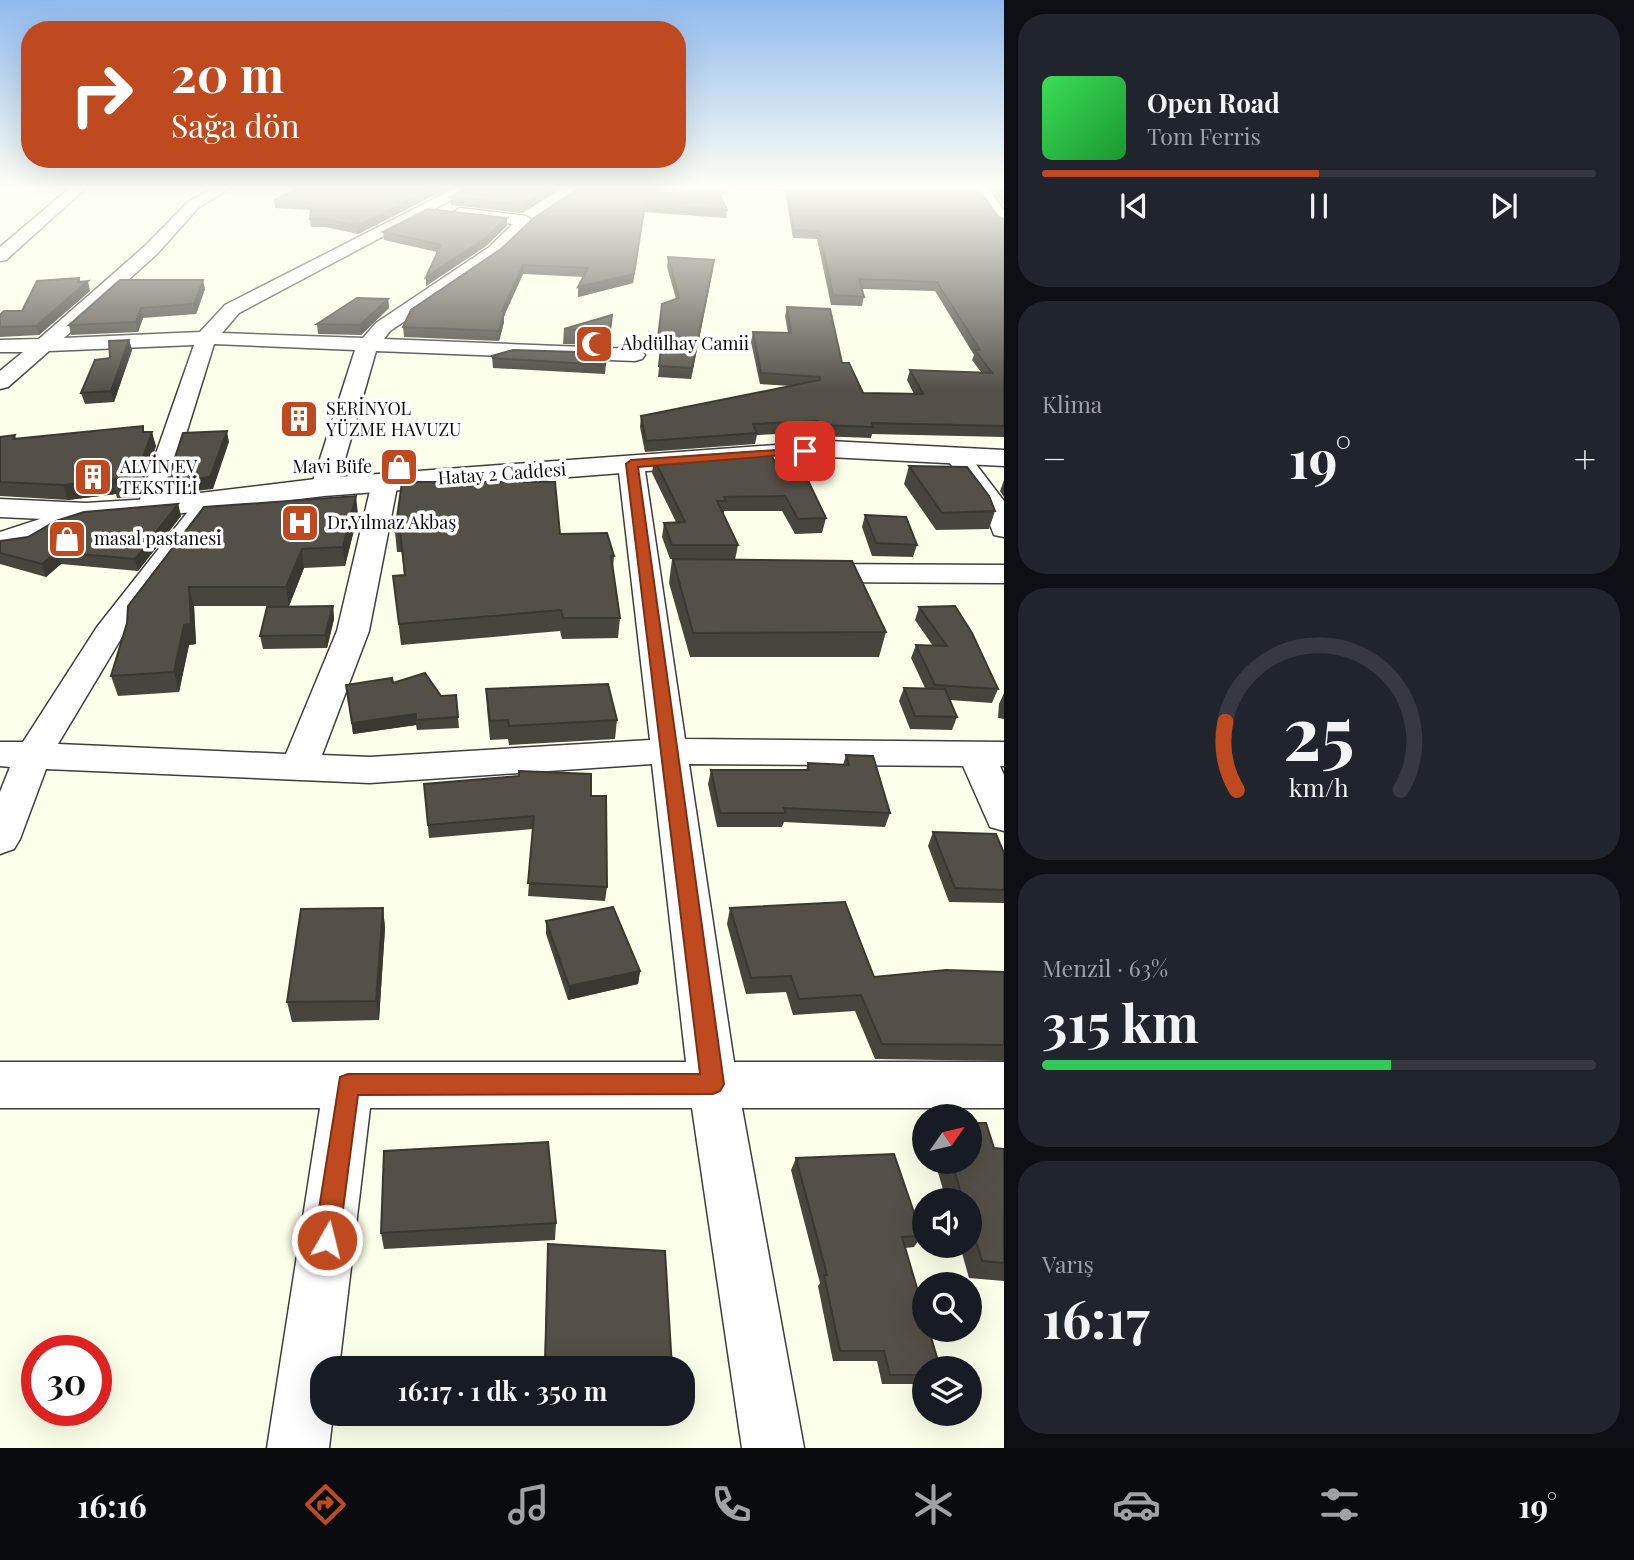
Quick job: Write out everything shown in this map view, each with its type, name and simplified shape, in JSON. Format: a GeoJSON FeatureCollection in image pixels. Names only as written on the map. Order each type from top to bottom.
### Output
{"type":"FeatureCollection","features":[{"type":"Feature","properties":{"kind":"street"},"geometry":{"type":"LineString","coordinates":[[0,382],[145,256]]}},
{"type":"Feature","properties":{"kind":"street"},"geometry":{"type":"LineString","coordinates":[[150,508],[206,338],[232,309],[335,256]]}},
{"type":"Feature","properties":{"kind":"street"},"geometry":{"type":"LineString","coordinates":[[324,487],[367,346],[383,327],[489,256]]}},
{"type":"Feature","properties":{"kind":"street"},"geometry":{"type":"LineString","coordinates":[[0,346],[206,338],[635,355]]}},
{"type":"Feature","properties":{"kind":"street","name":"Hatay 2 Caddesi"},"geometry":{"type":"LineString","coordinates":[[0,508],[86,512],[150,508],[324,487],[829,449],[1004,458]]}},
{"type":"Feature","properties":{"kind":"street"},"geometry":{"type":"LineString","coordinates":[[956,455],[999,511],[1004,529]]}},
{"type":"Feature","properties":{"kind":"street"},"geometry":{"type":"LineString","coordinates":[[631,464],[659,571],[669,751],[713,1084],[773,1448]]}},
{"type":"Feature","properties":{"kind":"street"},"geometry":{"type":"LineString","coordinates":[[299,767],[353,631],[384,482]]}},
{"type":"Feature","properties":{"kind":"street"},"geometry":{"type":"LineString","coordinates":[[0,839],[17,755],[210,501]]}},
{"type":"Feature","properties":{"kind":"street"},"geometry":{"type":"LineString","coordinates":[[0,541],[86,512]]}},
{"type":"Feature","properties":{"kind":"street"},"geometry":{"type":"LineString","coordinates":[[778,573],[1004,574]]}},
{"type":"Feature","properties":{"kind":"street"},"geometry":{"type":"LineString","coordinates":[[17,755],[370,770],[669,751],[990,754],[1004,817]]}},
{"type":"Feature","properties":{"kind":"street"},"geometry":{"type":"LineString","coordinates":[[0,1085],[1004,1085]]}},
{"type":"Feature","properties":{"kind":"street"},"geometry":{"type":"LineString","coordinates":[[298,1448],[348,1085]]}},
{"type":"Feature","properties":{"kind":"building"},"geometry":{"type":"Polygon","coordinates":[[[436,256],[459,256],[426,277],[436,256]]]}},
{"type":"Feature","properties":{"kind":"building"},"geometry":{"type":"Polygon","coordinates":[[[491,256],[637,256],[634,274],[578,287],[588,268],[523,265],[502,311],[504,313],[499,331],[403,327],[411,310],[491,256]]]}},
{"type":"Feature","properties":{"kind":"building"},"geometry":{"type":"Polygon","coordinates":[[[824,256],[1004,256],[1004,426],[872,423],[873,427],[819,425],[818,421],[753,424],[757,433],[646,441],[641,416],[820,380],[820,377],[761,373],[753,332],[791,333],[787,307],[830,309],[842,363],[849,363],[863,393],[923,394],[910,370],[992,373],[975,350],[980,350],[937,282],[859,279],[864,297],[833,295],[824,256]]]}},
{"type":"Feature","properties":{"kind":"building"},"geometry":{"type":"Polygon","coordinates":[[[668,257],[714,260],[692,368],[659,366],[662,339],[658,338],[662,304],[679,298],[668,257]]]}},
{"type":"Feature","properties":{"kind":"building"},"geometry":{"type":"Polygon","coordinates":[[[79,278],[78,282],[88,281],[36,326],[0,327],[0,315],[4,311],[22,311],[37,281],[79,278]]]}},
{"type":"Feature","properties":{"kind":"building"},"geometry":{"type":"Polygon","coordinates":[[[120,280],[203,280],[194,304],[141,308],[136,322],[69,325],[120,280]]]}},
{"type":"Feature","properties":{"kind":"building"},"geometry":{"type":"Polygon","coordinates":[[[357,298],[388,299],[360,325],[317,324],[357,298]]]}},
{"type":"Feature","properties":{"kind":"building"},"geometry":{"type":"Polygon","coordinates":[[[612,315],[610,331],[564,329],[612,315]]]}},
{"type":"Feature","properties":{"kind":"building"},"geometry":{"type":"Polygon","coordinates":[[[129,340],[111,391],[81,393],[95,360],[110,358],[109,341],[129,340]]]}},
{"type":"Feature","properties":{"kind":"building"},"geometry":{"type":"Polygon","coordinates":[[[513,350],[607,353],[605,365],[492,356],[513,350]]]}},
{"type":"Feature","properties":{"kind":"building"},"geometry":{"type":"Polygon","coordinates":[[[143,426],[143,432],[152,432],[134,482],[113,484],[123,478],[63,485],[0,482],[0,437],[15,435],[13,439],[143,426]]]}},
{"type":"Feature","properties":{"kind":"building"},"geometry":{"type":"Polygon","coordinates":[[[227,431],[210,477],[167,482],[183,433],[227,431]]]}},
{"type":"Feature","properties":{"kind":"building"},"geometry":{"type":"Polygon","coordinates":[[[769,451],[780,471],[803,470],[826,518],[798,519],[785,496],[724,497],[726,501],[717,501],[738,545],[672,545],[664,523],[685,522],[654,459],[769,451]]]}},
{"type":"Feature","properties":{"kind":"building"},"geometry":{"type":"Polygon","coordinates":[[[909,466],[967,467],[989,496],[995,511],[942,513],[909,466]]]}},
{"type":"Feature","properties":{"kind":"building"},"geometry":{"type":"Polygon","coordinates":[[[402,482],[555,482],[560,534],[607,533],[614,556],[611,556],[620,618],[563,618],[561,610],[399,624],[393,576],[405,575],[400,532],[395,532],[402,482]]]}},
{"type":"Feature","properties":{"kind":"building"},"geometry":{"type":"Polygon","coordinates":[[[356,496],[343,547],[302,549],[286,587],[189,587],[191,624],[184,625],[174,672],[111,676],[127,623],[128,606],[204,507],[356,496]]]}},
{"type":"Feature","properties":{"kind":"building"},"geometry":{"type":"Polygon","coordinates":[[[178,504],[135,559],[57,552],[42,564],[0,553],[0,541],[28,537],[56,521],[84,512],[178,504]]]}},
{"type":"Feature","properties":{"kind":"building"},"geometry":{"type":"Polygon","coordinates":[[[865,515],[906,517],[917,545],[876,543],[865,515]]]}},
{"type":"Feature","properties":{"kind":"building"},"geometry":{"type":"Polygon","coordinates":[[[673,559],[852,561],[886,632],[693,633],[673,559]]]}},
{"type":"Feature","properties":{"kind":"building"},"geometry":{"type":"Polygon","coordinates":[[[333,606],[325,635],[260,636],[267,607],[333,606]]]}},
{"type":"Feature","properties":{"kind":"building"},"geometry":{"type":"Polygon","coordinates":[[[955,606],[972,633],[998,689],[935,685],[916,645],[947,646],[919,607],[955,606]]]}},
{"type":"Feature","properties":{"kind":"building"},"geometry":{"type":"Polygon","coordinates":[[[425,673],[441,696],[456,695],[458,717],[416,720],[416,714],[352,723],[346,685],[392,678],[393,683],[425,673]]]}},
{"type":"Feature","properties":{"kind":"building"},"geometry":{"type":"Polygon","coordinates":[[[608,684],[617,720],[509,726],[508,720],[490,721],[486,689],[608,684]]]}},
{"type":"Feature","properties":{"kind":"building"},"geometry":{"type":"Polygon","coordinates":[[[904,688],[945,689],[957,717],[915,716],[904,688]]]}},
{"type":"Feature","properties":{"kind":"building"},"geometry":{"type":"Polygon","coordinates":[[[846,755],[873,756],[890,813],[784,808],[786,813],[720,813],[711,770],[809,770],[808,763],[849,765],[846,755]]]}},
{"type":"Feature","properties":{"kind":"building"},"geometry":{"type":"Polygon","coordinates":[[[519,771],[591,774],[591,796],[606,796],[607,887],[528,883],[534,816],[428,825],[424,784],[519,776],[519,771]]]}},
{"type":"Feature","properties":{"kind":"building"},"geometry":{"type":"Polygon","coordinates":[[[933,832],[996,834],[1004,853],[1004,890],[955,888],[933,832]]]}},
{"type":"Feature","properties":{"kind":"building"},"geometry":{"type":"Polygon","coordinates":[[[845,902],[874,977],[946,970],[1004,972],[1004,1045],[882,1044],[861,995],[799,999],[791,976],[751,978],[730,908],[845,902]]]}},
{"type":"Feature","properties":{"kind":"building"},"geometry":{"type":"Polygon","coordinates":[[[613,907],[640,971],[569,986],[546,921],[613,907]]]}},
{"type":"Feature","properties":{"kind":"building"},"geometry":{"type":"Polygon","coordinates":[[[383,908],[376,1001],[287,1002],[301,909],[383,908]]]}},
{"type":"Feature","properties":{"kind":"building"},"geometry":{"type":"Polygon","coordinates":[[[982,1123],[986,1123],[994,1148],[1004,1149],[1004,1263],[982,1261],[981,1258],[982,1188],[960,1188],[955,1174],[982,1174],[982,1123]]]}},
{"type":"Feature","properties":{"kind":"building"},"geometry":{"type":"Polygon","coordinates":[[[548,1142],[556,1223],[381,1233],[384,1151],[548,1142]]]}},
{"type":"Feature","properties":{"kind":"building"},"geometry":{"type":"Polygon","coordinates":[[[894,1154],[912,1207],[912,1236],[902,1237],[912,1272],[912,1342],[932,1342],[937,1356],[912,1356],[912,1375],[890,1375],[884,1351],[840,1351],[824,1275],[827,1275],[796,1158],[894,1154]]]}},
{"type":"Feature","properties":{"kind":"building"},"geometry":{"type":"Polygon","coordinates":[[[548,1244],[665,1251],[671,1356],[545,1356],[548,1244]]]}},
{"type":"Feature","properties":{"kind":"place","name":"Abdülhay Camii"},"geometry":{"type":"Point","coordinates":[594,344]}},
{"type":"Feature","properties":{"kind":"place","name":"SERİNYOL YÜZME HAVUZU"},"geometry":{"type":"Point","coordinates":[299,419]}},
{"type":"Feature","properties":{"kind":"place","name":"Mavi Büfe"},"geometry":{"type":"Point","coordinates":[399,467]}},
{"type":"Feature","properties":{"kind":"place","name":"ALVİN EV TEKSTİLİ"},"geometry":{"type":"Point","coordinates":[93,477]}},
{"type":"Feature","properties":{"kind":"place","name":"Dr.Yılmaz Akbaş"},"geometry":{"type":"Point","coordinates":[300,523]}},
{"type":"Feature","properties":{"kind":"place","name":"masal pastanesi"},"geometry":{"type":"Point","coordinates":[67,539]}},
{"type":"Feature","properties":{"kind":"route"},"geometry":{"type":"LineString","coordinates":[[327,1240],[348,1085],[713,1084],[631,464],[805,451]]}}]}
